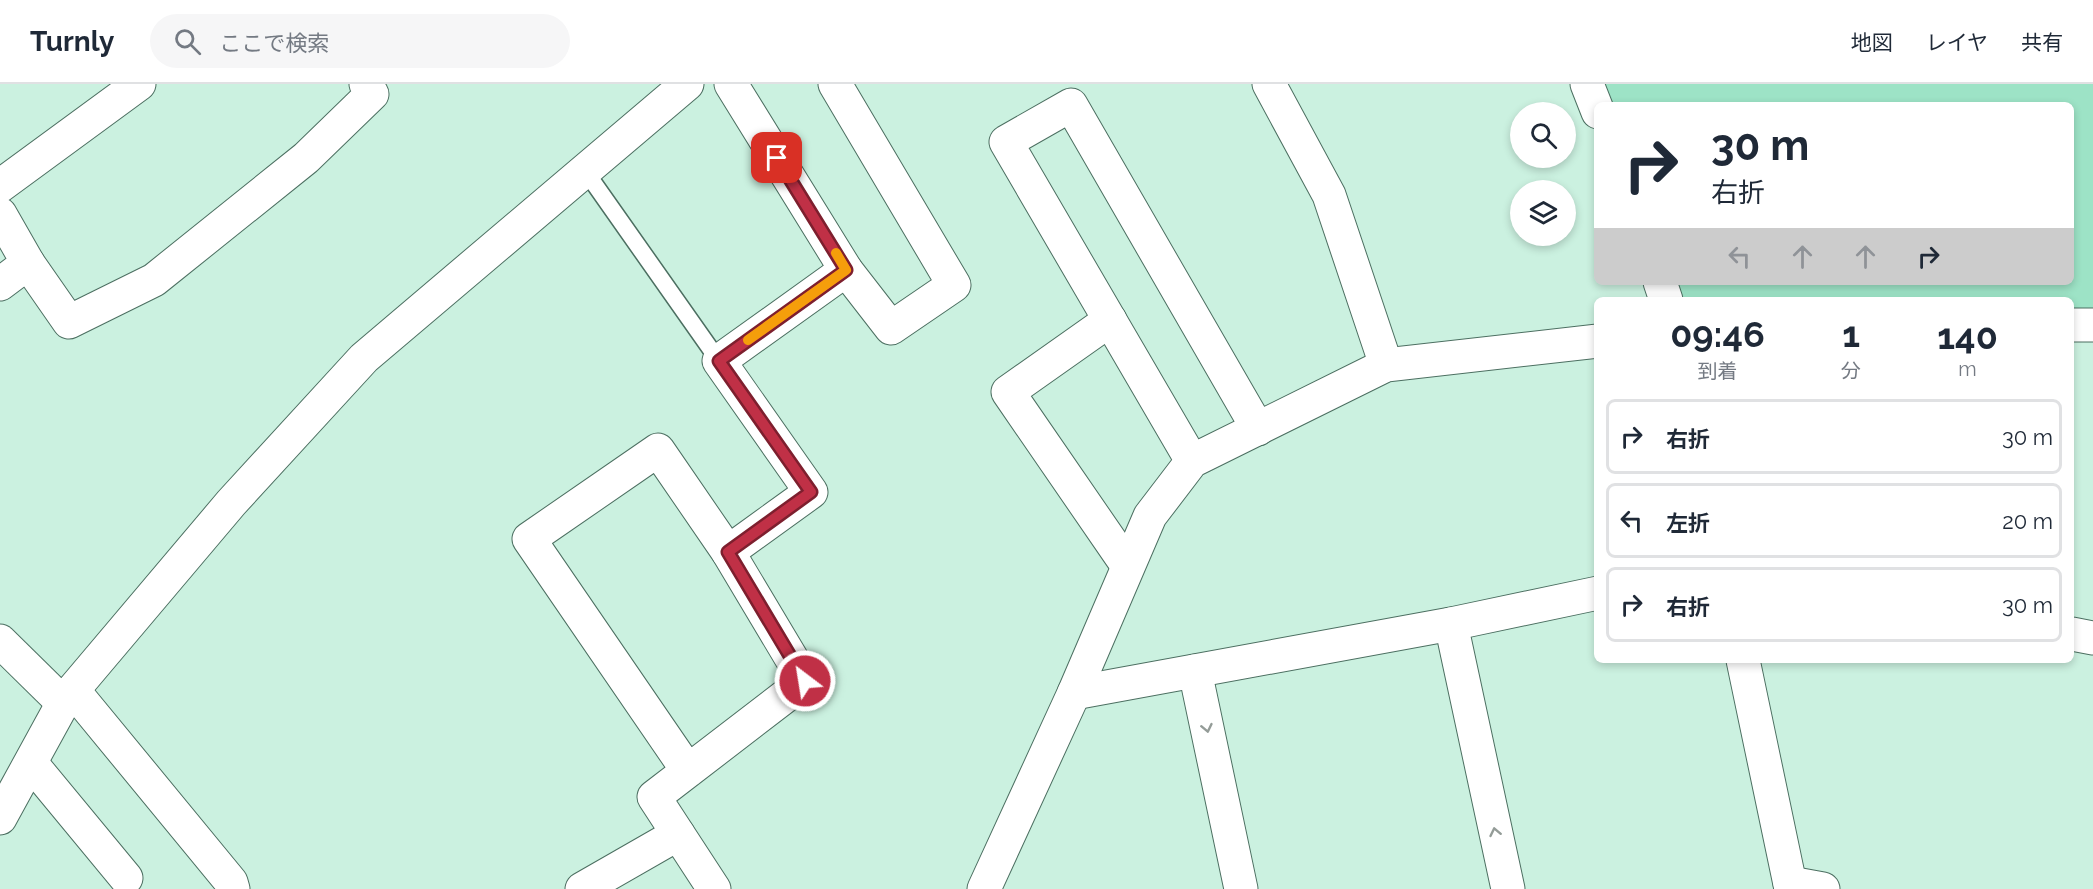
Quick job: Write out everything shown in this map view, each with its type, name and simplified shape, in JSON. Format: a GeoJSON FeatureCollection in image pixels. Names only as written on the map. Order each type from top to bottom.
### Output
{"type":"FeatureCollection","features":[{"type":"Feature","properties":{"kind":"street"},"geometry":{"type":"LineString","coordinates":[[0,186],[139,84]]}},
{"type":"Feature","properties":{"kind":"street"},"geometry":{"type":"LineString","coordinates":[[0,214],[28,263],[69,322],[154,280],[306,158],[372,94],[366,84]]}},
{"type":"Feature","properties":{"kind":"street"},"geometry":{"type":"LineString","coordinates":[[0,818],[68,697],[231,503],[364,358],[687,84]]}},
{"type":"Feature","properties":{"kind":"street"},"geometry":{"type":"LineString","coordinates":[[730,84],[846,270],[891,328],[954,285],[835,84]]}},
{"type":"Feature","properties":{"kind":"street"},"geometry":{"type":"LineString","coordinates":[[1269,84],[1329,195],[1386,365]]}},
{"type":"Feature","properties":{"kind":"street"},"geometry":{"type":"LineString","coordinates":[[1587,84],[1594,102]]}},
{"type":"Feature","properties":{"kind":"street"},"geometry":{"type":"LineString","coordinates":[[1192,461],[1006,142],[1071,105],[1258,429]]}},
{"type":"Feature","properties":{"kind":"street"},"geometry":{"type":"LineString","coordinates":[[0,284],[28,263]]}},
{"type":"Feature","properties":{"kind":"street"},"geometry":{"type":"LineString","coordinates":[[728,552],[811,492],[719,361],[846,270]]}},
{"type":"Feature","properties":{"kind":"street"},"geometry":{"type":"LineString","coordinates":[[1110,320],[1008,392],[1127,565]]}},
{"type":"Feature","properties":{"kind":"street"},"geometry":{"type":"LineString","coordinates":[[2074,325],[2093,325]]}},
{"type":"Feature","properties":{"kind":"street"},"geometry":{"type":"LineString","coordinates":[[984,889],[1074,693],[1127,565],[1150,516],[1192,461],[1386,365],[1594,341]]}},
{"type":"Feature","properties":{"kind":"street"},"geometry":{"type":"LineString","coordinates":[[688,771],[529,539],[658,450],[728,552],[805,681],[688,771],[654,797],[714,889]]}},
{"type":"Feature","properties":{"kind":"street"},"geometry":{"type":"LineString","coordinates":[[1074,693],[1451,624],[1594,594]]}},
{"type":"Feature","properties":{"kind":"street"},"geometry":{"type":"LineString","coordinates":[[1451,624],[1508,889]]}},
{"type":"Feature","properties":{"kind":"street"},"geometry":{"type":"LineString","coordinates":[[2074,634],[2093,638]]}},
{"type":"Feature","properties":{"kind":"street"},"geometry":{"type":"LineString","coordinates":[[0,641],[68,697],[231,882],[233,889]]}},
{"type":"Feature","properties":{"kind":"street"},"geometry":{"type":"LineString","coordinates":[[1744,663],[1790,886],[1823,889]]}},
{"type":"Feature","properties":{"kind":"street"},"geometry":{"type":"LineString","coordinates":[[1195,671],[1241,889]]}},
{"type":"Feature","properties":{"kind":"street"},"geometry":{"type":"LineString","coordinates":[[31,763],[126,878]]}},
{"type":"Feature","properties":{"kind":"street"},"geometry":{"type":"LineString","coordinates":[[582,889],[678,834]]}},
{"type":"Feature","properties":{"kind":"lane"},"geometry":{"type":"LineString","coordinates":[[586,172],[719,361]]}},
{"type":"Feature","properties":{"kind":"green space"},"geometry":{"type":"Polygon","coordinates":[[[1604,84],[2093,84],[2093,314],[2074,314],[2074,297],[1680,297],[1676,285],[2074,285],[2074,102],[1611,102],[1604,84]]]}},
{"type":"Feature","properties":{"kind":"slow traffic"},"geometry":{"type":"LineString","coordinates":[[748,340],[846,270],[836,253]]}},
{"type":"Feature","properties":{"kind":"route"},"geometry":{"type":"LineString","coordinates":[[777,158],[846,270],[719,361],[811,492],[728,552],[805,681]]}}]}
